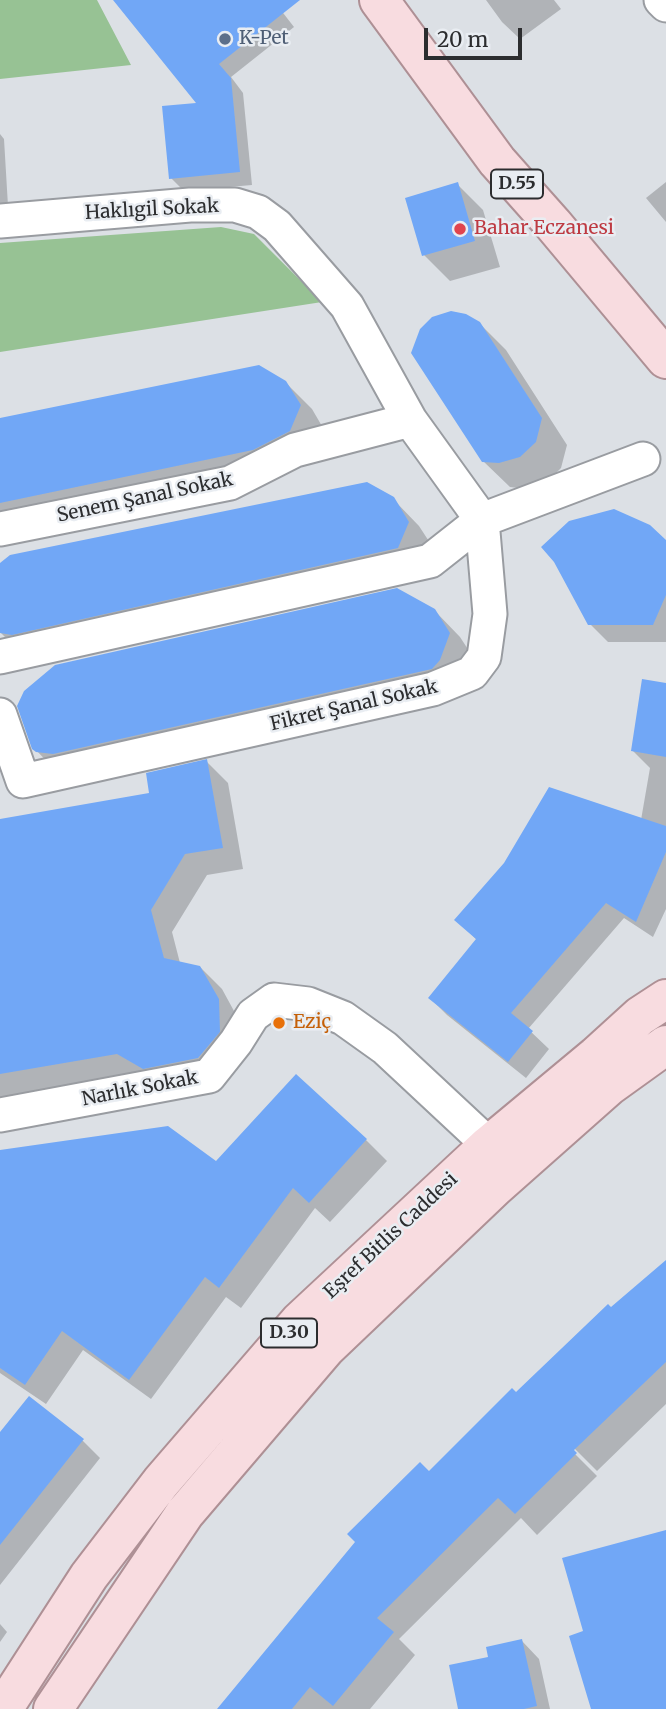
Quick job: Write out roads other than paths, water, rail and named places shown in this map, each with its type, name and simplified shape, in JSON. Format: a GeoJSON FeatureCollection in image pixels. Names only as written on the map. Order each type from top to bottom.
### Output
{"type":"FeatureCollection","features":[{"type":"Feature","properties":{"kind":"main road","name":"D.55"},"geometry":{"type":"LineString","coordinates":[[379,0],[497,161],[666,359]]}},
{"type":"Feature","properties":{"kind":"main road","name":"Eşref Bitlis Caddesi"},"geometry":{"type":"LineString","coordinates":[[3,1709],[89,1576],[161,1482],[300,1321],[489,1145],[640,1016],[666,999]]}},
{"type":"Feature","properties":{"kind":"main road","name":"Eşref Bitlis Caddesi"},"geometry":{"type":"LineString","coordinates":[[53,1709],[185,1513],[326,1348],[495,1187],[609,1086],[666,1045]]}},
{"type":"Feature","properties":{"kind":"street"},"geometry":{"type":"LineString","coordinates":[[661,0],[666,5]]}},
{"type":"Feature","properties":{"kind":"street","name":"Haklıgil Sokak"},"geometry":{"type":"LineString","coordinates":[[0,221],[190,205],[235,205],[258,212],[277,226],[347,306],[410,420]]}},
{"type":"Feature","properties":{"kind":"street"},"geometry":{"type":"LineString","coordinates":[[410,420],[482,520]]}},
{"type":"Feature","properties":{"kind":"street","name":"Senem Şanal Sokak"},"geometry":{"type":"LineString","coordinates":[[0,529],[230,483],[295,450],[410,420]]}},
{"type":"Feature","properties":{"kind":"street"},"geometry":{"type":"LineString","coordinates":[[0,657],[430,561],[482,520],[643,459]]}},
{"type":"Feature","properties":{"kind":"street","name":"Fikret Şanal Sokak"},"geometry":{"type":"LineString","coordinates":[[0,715],[23,781],[433,689],[472,673],[484,657],[490,614],[482,520]]}},
{"type":"Feature","properties":{"kind":"street","name":"Narlık Sokak"},"geometry":{"type":"LineString","coordinates":[[0,1115],[209,1076],[253,1015],[274,1000],[308,1004],[343,1018],[385,1048],[489,1145]]}},
{"type":"Feature","properties":{"kind":"place","name":"K-Pet"},"geometry":{"type":"Point","coordinates":[225,39]}},
{"type":"Feature","properties":{"kind":"place","name":"Bahar Eczanesi"},"geometry":{"type":"Point","coordinates":[460,229]}},
{"type":"Feature","properties":{"kind":"place","name":"Eziç"},"geometry":{"type":"Point","coordinates":[279,1023]}}]}
